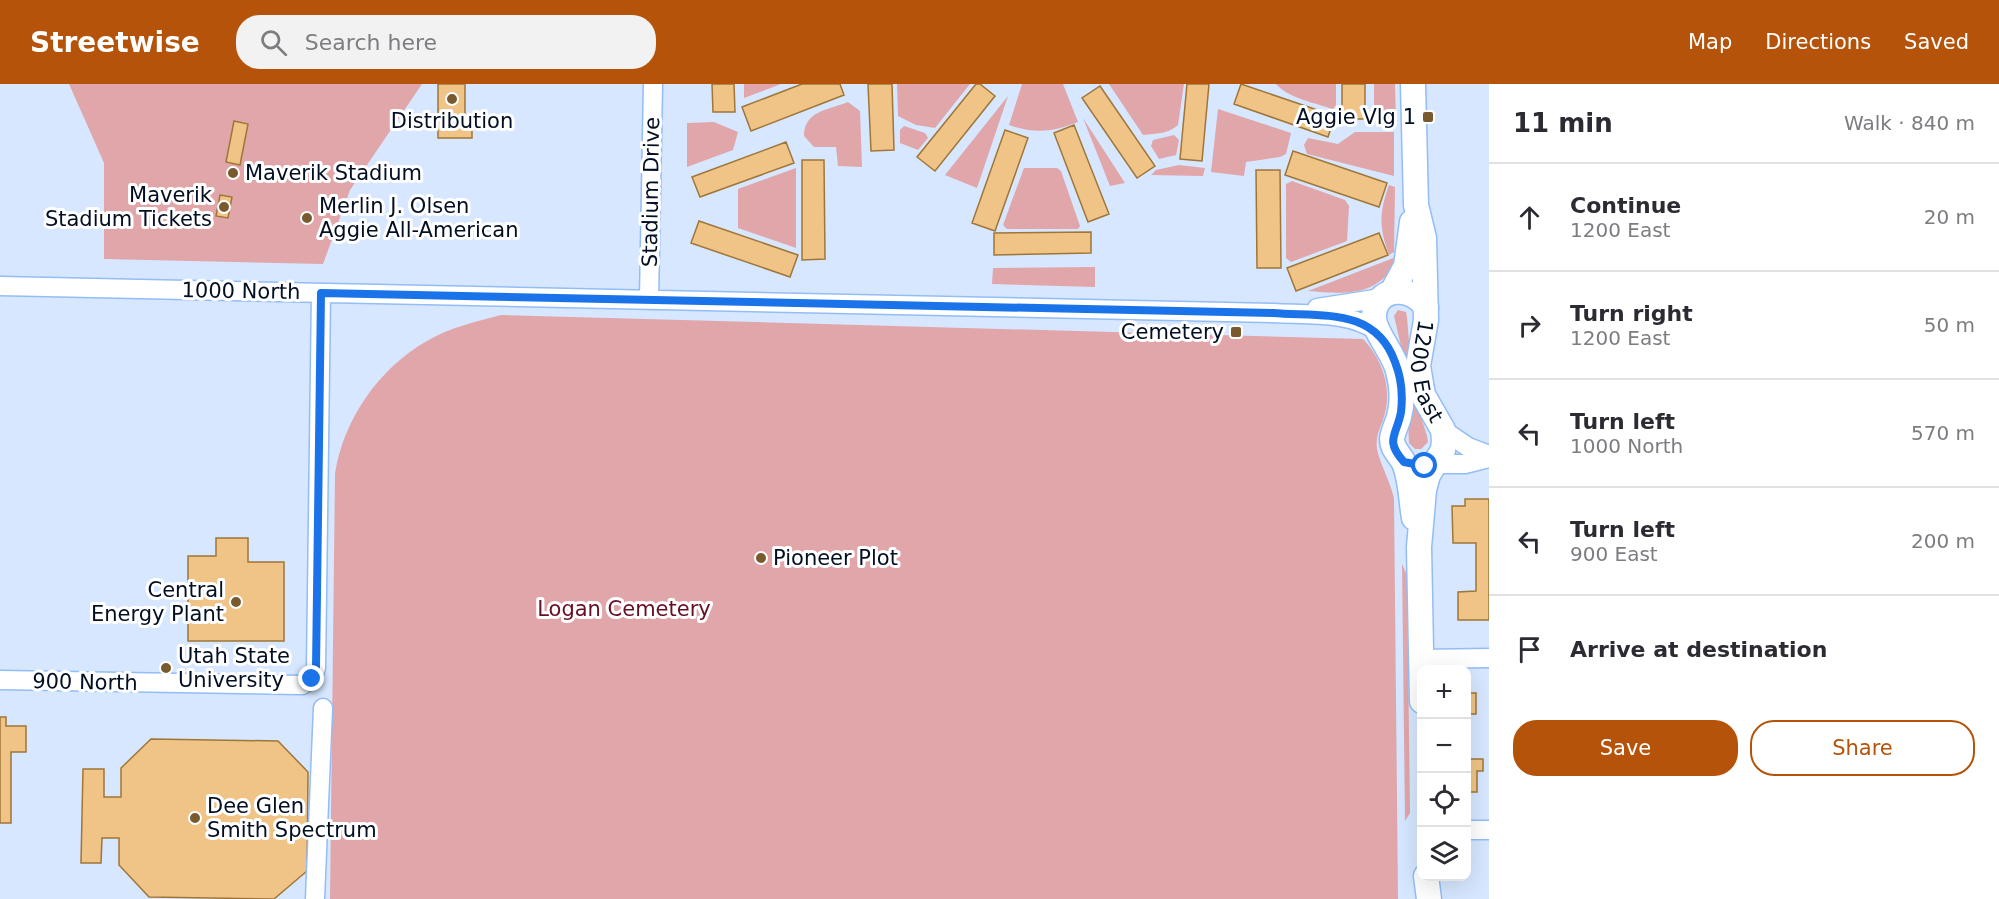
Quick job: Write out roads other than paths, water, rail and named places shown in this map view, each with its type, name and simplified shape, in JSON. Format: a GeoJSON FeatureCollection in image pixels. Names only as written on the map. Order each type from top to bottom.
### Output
{"type":"FeatureCollection","features":[{"type":"Feature","properties":{"kind":"main road","name":"1200 East"},"geometry":{"type":"LineString","coordinates":[[1413,84],[1416,206],[1406,266],[1374,314],[1377,331],[1387,343],[1398,369],[1401,402],[1392,440],[1393,448],[1404,462],[1419,547]]}},
{"type":"Feature","properties":{"kind":"main road","name":"1200 East"},"geometry":{"type":"LineString","coordinates":[[1416,206],[1424,238],[1426,308],[1419,375],[1426,402],[1443,430],[1443,450],[1428,475],[1424,490],[1419,547],[1420,665]]}},
{"type":"Feature","properties":{"kind":"main road","name":"1200 East"},"geometry":{"type":"LineString","coordinates":[[1386,295],[1411,293],[1426,308]]}},
{"type":"Feature","properties":{"kind":"main road"},"geometry":{"type":"LineString","coordinates":[[1404,462],[1425,466],[1435,464]]}},
{"type":"Feature","properties":{"kind":"street","name":"Stadium Drive"},"geometry":{"type":"LineString","coordinates":[[649,300],[653,84]]}},
{"type":"Feature","properties":{"kind":"street","name":"1000 North"},"geometry":{"type":"LineString","coordinates":[[0,286],[1273,313],[1351,319],[1367,324],[1377,331]]}},
{"type":"Feature","properties":{"kind":"street","name":"900 North"},"geometry":{"type":"LineString","coordinates":[[0,680],[302,686],[312,679],[316,668],[321,293]]}},
{"type":"Feature","properties":{"kind":"street","name":"1000 North"},"geometry":{"type":"LineString","coordinates":[[1273,313],[1352,305],[1386,295]]}},
{"type":"Feature","properties":{"kind":"street"},"geometry":{"type":"LineString","coordinates":[[1443,430],[1468,447],[1489,457]]}},
{"type":"Feature","properties":{"kind":"street"},"geometry":{"type":"LineString","coordinates":[[1435,464],[1465,464],[1489,457]]}},
{"type":"Feature","properties":{"kind":"street"},"geometry":{"type":"LineString","coordinates":[[1420,658],[1489,658]]}},
{"type":"Feature","properties":{"kind":"street"},"geometry":{"type":"LineString","coordinates":[[315,899],[323,708]]}},
{"type":"Feature","properties":{"kind":"street"},"geometry":{"type":"LineString","coordinates":[[1471,830],[1489,830]]}},
{"type":"Feature","properties":{"kind":"place","name":"Distribution"},"geometry":{"type":"Point","coordinates":[452,99]}},
{"type":"Feature","properties":{"kind":"place","name":"Aggie Vlg 1"},"geometry":{"type":"Point","coordinates":[1428,117]}},
{"type":"Feature","properties":{"kind":"place","name":"Maverik Stadium"},"geometry":{"type":"Point","coordinates":[233,173]}},
{"type":"Feature","properties":{"kind":"place","name":"Maverik Stadium Tickets"},"geometry":{"type":"Point","coordinates":[224,207]}},
{"type":"Feature","properties":{"kind":"place","name":"Merlin J. Olsen Aggie All-American"},"geometry":{"type":"Point","coordinates":[307,218]}},
{"type":"Feature","properties":{"kind":"place","name":"Cemetery"},"geometry":{"type":"Point","coordinates":[1236,332]}},
{"type":"Feature","properties":{"kind":"place","name":"Pioneer Plot"},"geometry":{"type":"Point","coordinates":[761,558]}},
{"type":"Feature","properties":{"kind":"place","name":"Central Energy Plant"},"geometry":{"type":"Point","coordinates":[236,602]}},
{"type":"Feature","properties":{"kind":"place","name":"Utah State University"},"geometry":{"type":"Point","coordinates":[166,668]}},
{"type":"Feature","properties":{"kind":"place","name":"Dee Glen Smith Spectrum"},"geometry":{"type":"Point","coordinates":[195,818]}},
{"type":"Feature","properties":{"kind":"park label","name":"Logan Cemetery"},"geometry":{"type":"Point","coordinates":[624,609]}}]}
